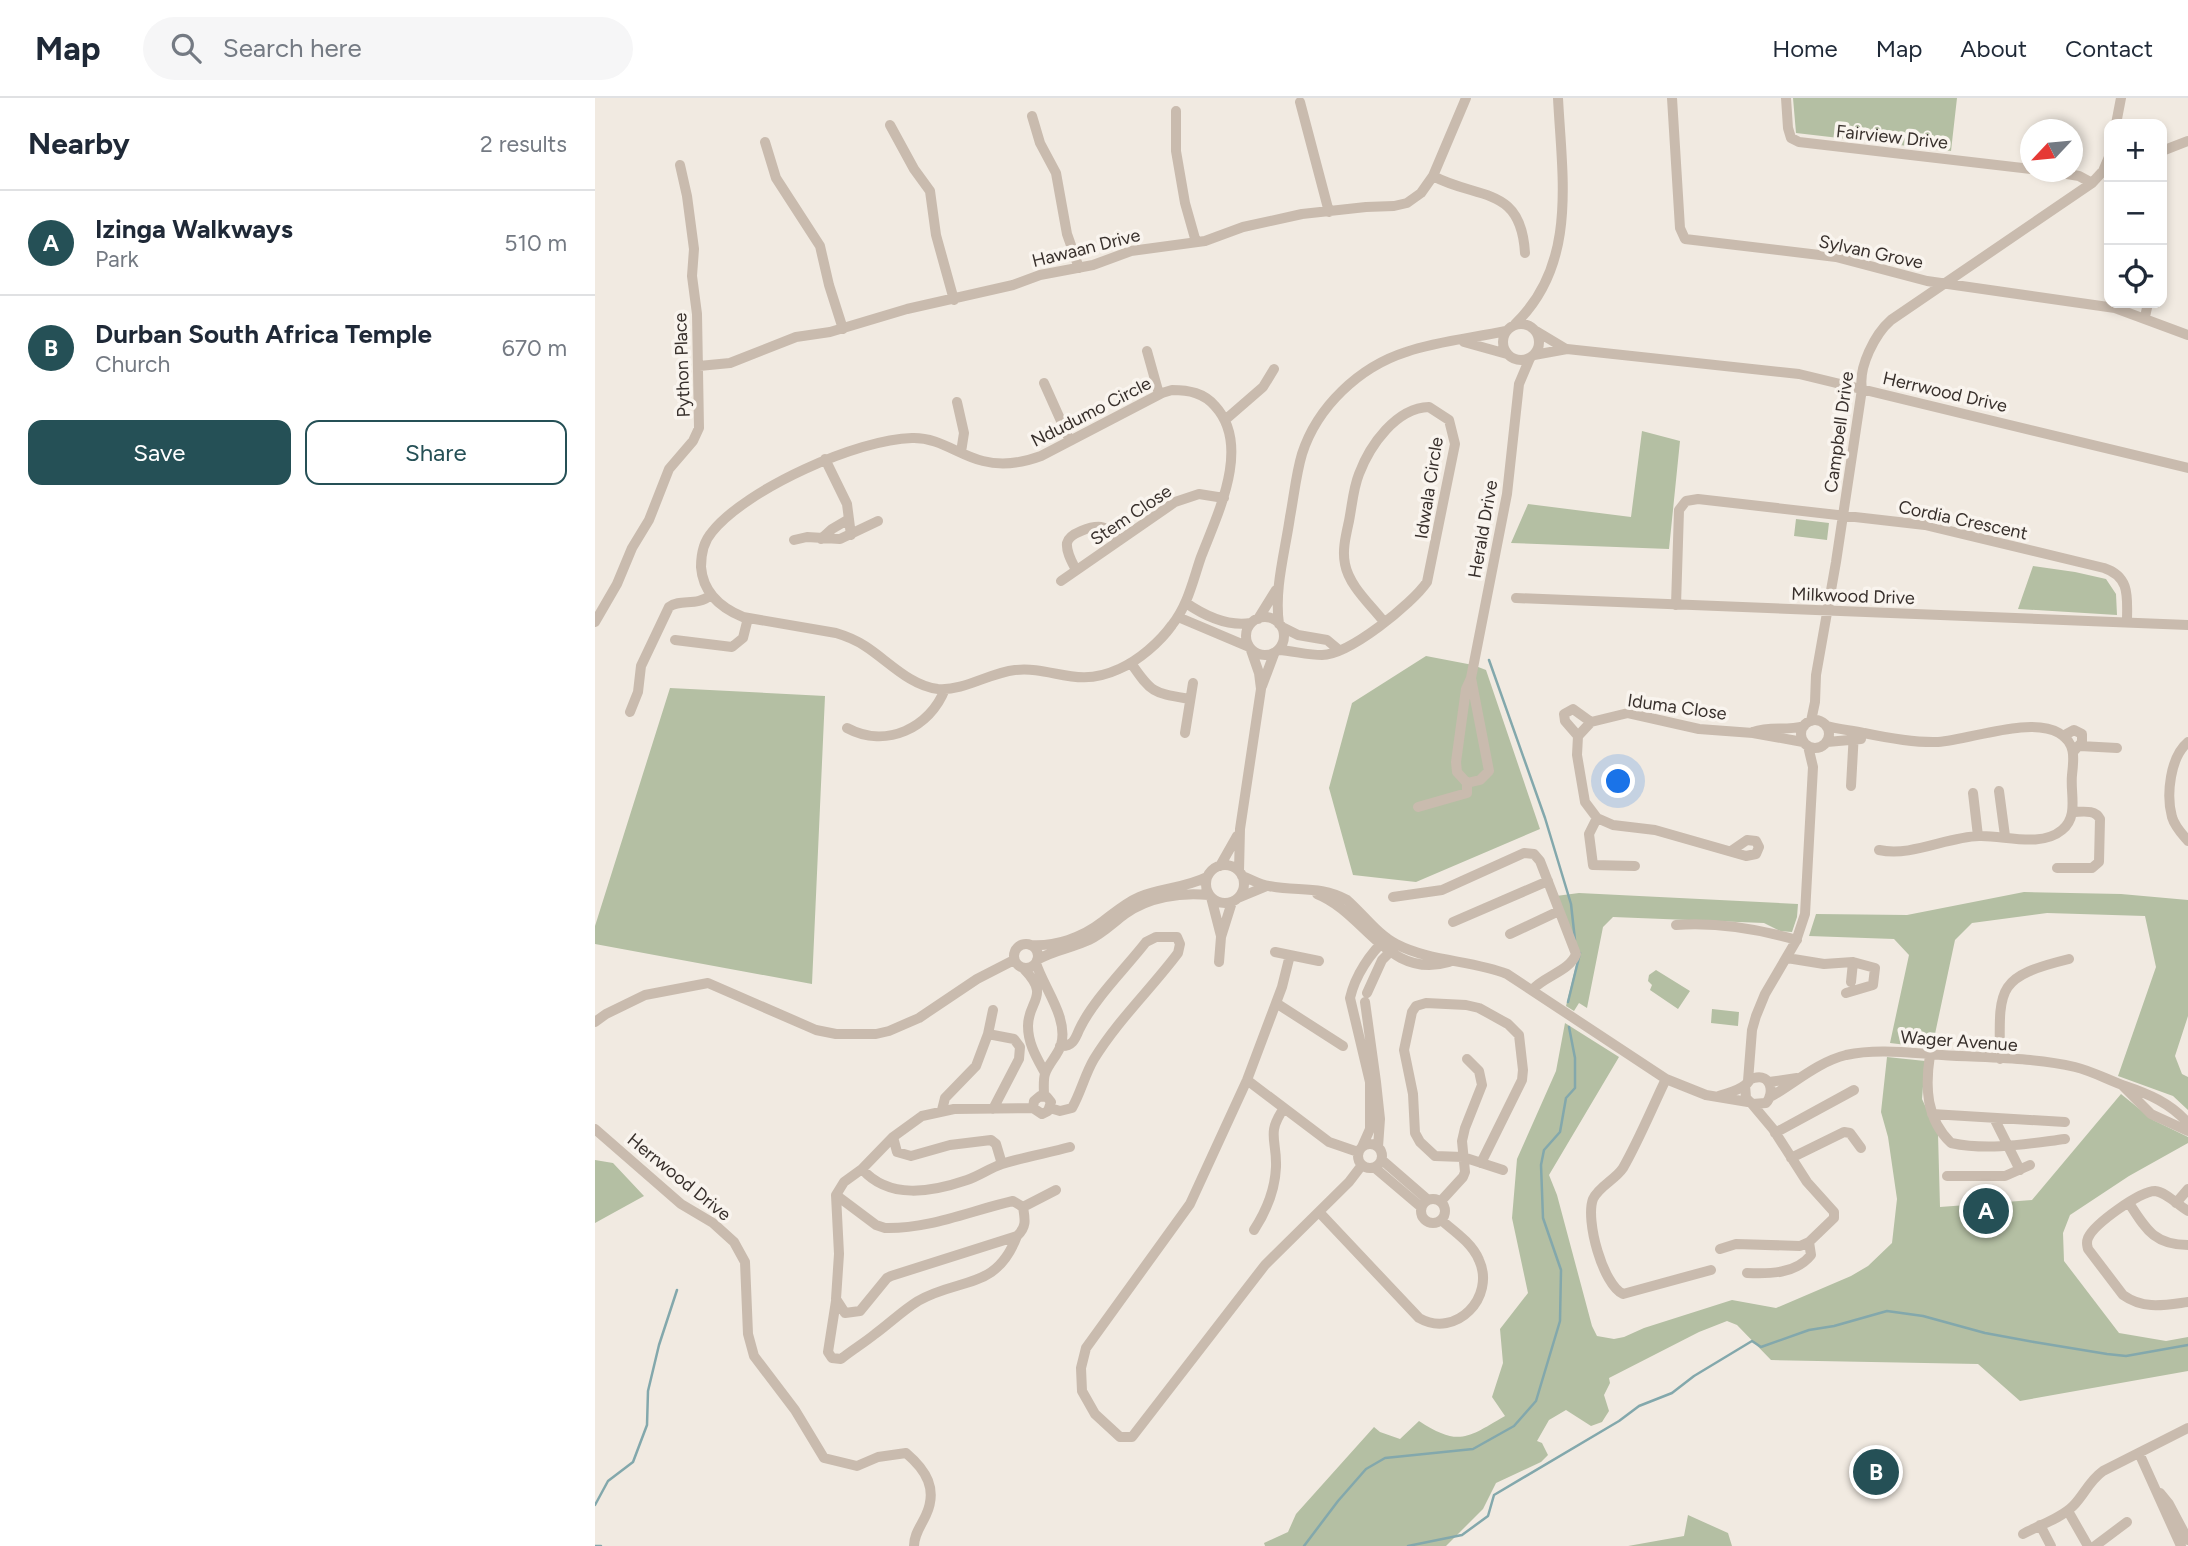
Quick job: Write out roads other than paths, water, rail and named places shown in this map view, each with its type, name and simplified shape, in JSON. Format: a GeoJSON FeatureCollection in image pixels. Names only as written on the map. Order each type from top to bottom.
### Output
{"type":"FeatureCollection","features":[{"type":"Feature","properties":{"kind":"street","name":"Hawaan Drive"},"geometry":{"type":"LineString","coordinates":[[699,366],[730,363],[786,340],[843,329],[907,309],[954,300],[983,290],[1079,268],[1142,248],[1196,242],[1243,227],[1302,214],[1407,203],[1421,193],[1433,176],[1466,98]]}},
{"type":"Feature","properties":{"kind":"street"},"geometry":{"type":"LineString","coordinates":[[1219,962],[1221,937],[1234,900],[1243,888],[1240,874],[1240,830],[1261,689],[1284,639],[1280,625],[1280,584],[1303,451],[1321,416],[1340,393],[1380,363],[1408,351],[1506,331],[1538,299],[1553,266],[1563,204],[1558,98]]}},
{"type":"Feature","properties":{"kind":"street","name":"Sylvan Grove"},"geometry":{"type":"LineString","coordinates":[[1672,98],[1680,228],[1685,239],[1847,259],[1945,284],[2115,308],[2188,335]]}},
{"type":"Feature","properties":{"kind":"street","name":"Fairview Drive"},"geometry":{"type":"LineString","coordinates":[[1786,98],[1788,128],[1791,138],[1799,142],[2020,168]]}},
{"type":"Feature","properties":{"kind":"street"},"geometry":{"type":"LineString","coordinates":[[2117,119],[2121,98]]}},
{"type":"Feature","properties":{"kind":"street"},"geometry":{"type":"LineString","coordinates":[[1300,102],[1329,212]]}},
{"type":"Feature","properties":{"kind":"street"},"geometry":{"type":"LineString","coordinates":[[1176,111],[1176,151],[1185,202],[1196,242]]}},
{"type":"Feature","properties":{"kind":"street"},"geometry":{"type":"LineString","coordinates":[[1032,116],[1039,143],[1056,173],[1067,234],[1079,268]]}},
{"type":"Feature","properties":{"kind":"street"},"geometry":{"type":"LineString","coordinates":[[890,125],[930,191],[936,235],[954,300]]}},
{"type":"Feature","properties":{"kind":"street"},"geometry":{"type":"LineString","coordinates":[[2167,149],[2188,141]]}},
{"type":"Feature","properties":{"kind":"street"},"geometry":{"type":"LineString","coordinates":[[765,142],[776,178],[820,246],[843,329]]}},
{"type":"Feature","properties":{"kind":"street","name":"Python Place"},"geometry":{"type":"LineString","coordinates":[[595,622],[649,520],[669,469],[698,432],[697,314],[692,276],[694,249],[680,165]]}},
{"type":"Feature","properties":{"kind":"street","name":"Campbell Drive"},"geometry":{"type":"LineString","coordinates":[[1807,723],[1815,702],[1816,675],[1843,514],[1862,389],[1861,379],[1881,330],[1891,320],[2092,183],[2104,169]]}},
{"type":"Feature","properties":{"kind":"street"},"geometry":{"type":"LineString","coordinates":[[1433,176],[1447,184],[1496,197],[1518,220],[1524,238],[1525,253]]}},
{"type":"Feature","properties":{"kind":"street"},"geometry":{"type":"LineString","coordinates":[[2083,178],[2092,183]]}},
{"type":"Feature","properties":{"kind":"street"},"geometry":{"type":"LineString","coordinates":[[1455,341],[1473,344],[1518,360],[1532,356],[1540,341],[1535,330],[1538,299]]}},
{"type":"Feature","properties":{"kind":"street"},"geometry":{"type":"LineString","coordinates":[[2145,317],[2147,308]]}},
{"type":"Feature","properties":{"kind":"street"},"geometry":{"type":"LineString","coordinates":[[1515,324],[1525,324],[1535,330]]}},
{"type":"Feature","properties":{"kind":"street","name":"Herrwood Drive"},"geometry":{"type":"LineString","coordinates":[[1535,330],[1567,349]]}},
{"type":"Feature","properties":{"kind":"street"},"geometry":{"type":"LineString","coordinates":[[1506,331],[1503,343],[1510,356]]}},
{"type":"Feature","properties":{"kind":"street","name":"Herrwood Drive"},"geometry":{"type":"LineString","coordinates":[[1532,356],[1567,349],[1799,374],[2188,468]]}},
{"type":"Feature","properties":{"kind":"street"},"geometry":{"type":"LineString","coordinates":[[1147,351],[1159,394]]}},
{"type":"Feature","properties":{"kind":"street","name":"Herald Drive"},"geometry":{"type":"LineString","coordinates":[[1510,356],[1519,384]]}},
{"type":"Feature","properties":{"kind":"street","name":"Herald Drive"},"geometry":{"type":"LineString","coordinates":[[1418,807],[1467,793],[1467,783],[1457,772],[1456,762],[1466,689],[1471,678],[1507,494],[1519,384],[1532,356]]}},
{"type":"Feature","properties":{"kind":"street"},"geometry":{"type":"LineString","coordinates":[[630,712],[638,692],[641,666],[669,607],[674,603],[699,603],[711,595],[730,611],[748,618],[836,633],[850,638],[917,682],[936,689],[959,687],[1018,670],[1073,678],[1089,677],[1105,674],[1131,663],[1164,634],[1186,603],[1224,498],[1232,455],[1225,420],[1263,387],[1274,369]]}},
{"type":"Feature","properties":{"kind":"street"},"geometry":{"type":"LineString","coordinates":[[1044,383],[1070,441]]}},
{"type":"Feature","properties":{"kind":"street","name":"Ndudumo Circle"},"geometry":{"type":"LineString","coordinates":[[711,595],[701,565],[702,553],[712,532],[754,497],[825,459],[866,446],[912,438],[937,441],[982,461],[1024,463],[1159,394],[1172,390],[1196,393],[1212,403],[1225,420]]}},
{"type":"Feature","properties":{"kind":"street"},"geometry":{"type":"LineString","coordinates":[[957,402],[964,426],[961,452]]}},
{"type":"Feature","properties":{"kind":"street","name":"Idwala Circle"},"geometry":{"type":"LineString","coordinates":[[1339,650],[1363,638],[1384,622],[1427,582],[1455,444],[1450,420],[1429,407],[1409,410],[1378,440],[1370,450],[1358,476],[1352,501],[1344,548],[1345,566],[1354,584],[1384,622]]}},
{"type":"Feature","properties":{"kind":"street"},"geometry":{"type":"LineString","coordinates":[[825,459],[847,504],[851,535]]}},
{"type":"Feature","properties":{"kind":"street","name":"Stem Close"},"geometry":{"type":"LineString","coordinates":[[1061,581],[1183,498],[1199,494],[1224,498]]}},
{"type":"Feature","properties":{"kind":"street","name":"Cordia Crescent"},"geometry":{"type":"LineString","coordinates":[[1676,605],[1679,510],[1686,501],[1698,499],[1925,525],[2112,570],[2119,575],[2127,589],[2127,622]]}},
{"type":"Feature","properties":{"kind":"street"},"geometry":{"type":"LineString","coordinates":[[821,539],[827,532],[849,519]]}},
{"type":"Feature","properties":{"kind":"street"},"geometry":{"type":"LineString","coordinates":[[794,540],[807,537],[840,538],[878,521]]}},
{"type":"Feature","properties":{"kind":"street"},"geometry":{"type":"LineString","coordinates":[[1076,570],[1068,550],[1068,539],[1072,535],[1099,527],[1109,530],[1119,541]]}},
{"type":"Feature","properties":{"kind":"street"},"geometry":{"type":"LineString","coordinates":[[1261,689],[1259,673],[1246,638],[1254,621],[1280,584]]}},
{"type":"Feature","properties":{"kind":"street","name":"Milkwood Drive"},"geometry":{"type":"LineString","coordinates":[[1516,598],[2188,625]]}},
{"type":"Feature","properties":{"kind":"street"},"geometry":{"type":"LineString","coordinates":[[1186,603],[1229,624],[1266,617],[1299,635],[1327,640],[1339,650]]}},
{"type":"Feature","properties":{"kind":"street"},"geometry":{"type":"LineString","coordinates":[[1178,617],[1262,655],[1276,652],[1322,655],[1339,650]]}},
{"type":"Feature","properties":{"kind":"street"},"geometry":{"type":"LineString","coordinates":[[675,640],[732,647],[743,638],[748,618]]}},
{"type":"Feature","properties":{"kind":"street"},"geometry":{"type":"LineString","coordinates":[[1131,663],[1146,686],[1153,691],[1191,699]]}},
{"type":"Feature","properties":{"kind":"street","name":"Herald Drive"},"geometry":{"type":"LineString","coordinates":[[1467,783],[1480,780],[1489,771],[1471,678]]}},
{"type":"Feature","properties":{"kind":"street"},"geometry":{"type":"LineString","coordinates":[[1185,733],[1193,683]]}},
{"type":"Feature","properties":{"kind":"street"},"geometry":{"type":"LineString","coordinates":[[847,728],[859,735],[873,737],[907,730],[935,709],[946,689]]}},
{"type":"Feature","properties":{"kind":"street"},"geometry":{"type":"LineString","coordinates":[[1813,767],[1829,734],[1815,702]]}},
{"type":"Feature","properties":{"kind":"street"},"geometry":{"type":"LineString","coordinates":[[1578,736],[1565,722],[1566,711],[1573,709],[1591,722],[1578,736],[1577,755],[1585,802],[1597,818],[1613,825],[1655,830],[1731,851]]}},
{"type":"Feature","properties":{"kind":"street","name":"Iduma Close"},"geometry":{"type":"LineString","coordinates":[[1591,722],[1628,713],[1699,729],[1753,733],[1806,744]]}},
{"type":"Feature","properties":{"kind":"street"},"geometry":{"type":"LineString","coordinates":[[1720,1249],[1736,1244],[1780,1243],[1796,1246],[1809,1242],[1834,1217],[1834,1212],[1814,1191],[1774,1131],[1744,1094],[1752,1030],[1761,1004],[1797,940],[1807,900],[1813,767],[1801,734],[1807,723],[1825,724],[1854,735],[1939,742],[1997,730],[2049,730],[2063,736],[2077,748],[2117,748]]}},
{"type":"Feature","properties":{"kind":"street","name":"Iduma Close"},"geometry":{"type":"LineString","coordinates":[[1753,733],[1768,728],[1791,729],[1807,723]]}},
{"type":"Feature","properties":{"kind":"street"},"geometry":{"type":"LineString","coordinates":[[1879,849],[1898,852],[1956,838],[1977,836],[2042,840],[2061,831],[2068,824],[2073,812],[2071,785],[2077,748],[2083,738],[2079,731],[2074,730],[2063,736]]}},
{"type":"Feature","properties":{"kind":"street"},"geometry":{"type":"LineString","coordinates":[[1806,744],[1816,748],[1854,735]]}},
{"type":"Feature","properties":{"kind":"street"},"geometry":{"type":"LineString","coordinates":[[1851,786],[1854,735]]}},
{"type":"Feature","properties":{"kind":"street"},"geometry":{"type":"LineString","coordinates":[[2188,742],[2177,753],[2173,762],[2171,805],[2174,822],[2188,841]]}},
{"type":"Feature","properties":{"kind":"street"},"geometry":{"type":"LineString","coordinates":[[1999,791],[2005,836]]}},
{"type":"Feature","properties":{"kind":"street"},"geometry":{"type":"LineString","coordinates":[[1973,793],[1977,836]]}},
{"type":"Feature","properties":{"kind":"street"},"geometry":{"type":"LineString","coordinates":[[2057,868],[2092,868],[2099,862],[2098,815],[2093,812],[2073,812]]}},
{"type":"Feature","properties":{"kind":"street"},"geometry":{"type":"LineString","coordinates":[[1597,818],[1589,834],[1593,865],[1635,866]]}},
{"type":"Feature","properties":{"kind":"street"},"geometry":{"type":"LineString","coordinates":[[1221,937],[1206,883],[1207,877],[1220,866],[1240,830]]}},
{"type":"Feature","properties":{"kind":"street"},"geometry":{"type":"LineString","coordinates":[[1393,897],[1442,890],[1528,852],[1537,856],[1575,947],[1574,959],[1532,990]]}},
{"type":"Feature","properties":{"kind":"street"},"geometry":{"type":"LineString","coordinates":[[1220,866],[1230,866],[1240,874],[1267,886],[1308,890],[1327,898],[1345,909],[1393,948],[1423,964],[1450,961],[1507,974],[1666,1079],[1693,1091],[1761,1105],[1797,1078]]}},
{"type":"Feature","properties":{"kind":"street"},"geometry":{"type":"LineString","coordinates":[[1207,877],[1192,885],[1156,891],[1135,899],[1097,927],[1081,935],[1048,945],[1023,944],[1017,947],[1014,960],[1018,966],[1031,967],[1047,954],[1090,940],[1126,913],[1147,902],[1189,894],[1210,896],[1221,902],[1234,900],[1267,886]]}},
{"type":"Feature","properties":{"kind":"street"},"geometry":{"type":"LineString","coordinates":[[1453,922],[1548,881]]}},
{"type":"Feature","properties":{"kind":"street"},"geometry":{"type":"LineString","coordinates":[[1510,934],[1559,911]]}},
{"type":"Feature","properties":{"kind":"street"},"geometry":{"type":"LineString","coordinates":[[1675,925],[1742,928],[1797,940]]}},
{"type":"Feature","properties":{"kind":"street"},"geometry":{"type":"LineString","coordinates":[[1050,1108],[1060,1111],[1072,1108],[1093,1062],[1106,1042],[1178,953],[1180,944],[1177,937],[1156,937],[1146,943],[1087,1016],[1072,1043],[1067,1047],[1061,1046]]}},
{"type":"Feature","properties":{"kind":"street"},"geometry":{"type":"LineString","coordinates":[[1247,1080],[1329,1142],[1360,1149],[1372,1144],[1378,1147],[1382,1153],[1378,1164],[1368,1169],[1362,1166],[1358,1159],[1360,1149],[1370,1129],[1370,1082],[1350,998],[1353,985],[1383,941]]}},
{"type":"Feature","properties":{"kind":"street"},"geometry":{"type":"LineString","coordinates":[[1030,945],[1036,950],[1041,979],[1060,1018],[1061,1046],[1045,1073],[1044,1096]]}},
{"type":"Feature","properties":{"kind":"street"},"geometry":{"type":"LineString","coordinates":[[1378,1147],[1380,1119],[1366,997],[1370,981],[1382,960],[1393,948]]}},
{"type":"Feature","properties":{"kind":"street"},"geometry":{"type":"LineString","coordinates":[[1275,952],[1319,961]]}},
{"type":"Feature","properties":{"kind":"street"},"geometry":{"type":"LineString","coordinates":[[1290,955],[1276,1003],[1247,1080],[1190,1204],[1086,1348],[1080,1379],[1086,1401],[1095,1414],[1120,1437],[1132,1437],[1265,1265],[1362,1166]]}},
{"type":"Feature","properties":{"kind":"street"},"geometry":{"type":"LineString","coordinates":[[1787,958],[1824,964],[1853,962],[1874,966],[1875,978],[1871,986],[1846,993]]}},
{"type":"Feature","properties":{"kind":"street"},"geometry":{"type":"LineString","coordinates":[[2000,1059],[2002,997],[2009,985],[2015,977],[2034,968],[2069,959]]}},
{"type":"Feature","properties":{"kind":"street"},"geometry":{"type":"LineString","coordinates":[[595,1022],[645,995],[708,983],[816,1030],[836,1034],[876,1034],[919,1018],[977,979],[1014,960]]}},
{"type":"Feature","properties":{"kind":"street"},"geometry":{"type":"LineString","coordinates":[[1851,982],[1853,962]]}},
{"type":"Feature","properties":{"kind":"street"},"geometry":{"type":"LineString","coordinates":[[1024,968],[1033,979],[1038,998],[1028,1022],[1029,1036],[1032,1050],[1045,1073]]}},
{"type":"Feature","properties":{"kind":"street"},"geometry":{"type":"LineString","coordinates":[[1276,1003],[1343,1046]]}},
{"type":"Feature","properties":{"kind":"street"},"geometry":{"type":"LineString","coordinates":[[1481,1163],[1524,1070],[1519,1035],[1508,1024],[1479,1008],[1426,1003],[1416,1006],[1412,1012],[1404,1050],[1413,1094],[1415,1133],[1420,1142],[1435,1156],[1463,1157],[1481,1163],[1503,1170]]}},
{"type":"Feature","properties":{"kind":"street"},"geometry":{"type":"LineString","coordinates":[[942,1110],[945,1098],[976,1066],[988,1034],[993,1010]]}},
{"type":"Feature","properties":{"kind":"street"},"geometry":{"type":"LineString","coordinates":[[988,1034],[1014,1039],[1020,1047],[1019,1059],[993,1109]]}},
{"type":"Feature","properties":{"kind":"street"},"geometry":{"type":"LineString","coordinates":[[1750,1052],[1772,1088],[1770,1098],[1774,1131]]}},
{"type":"Feature","properties":{"kind":"street","name":"Wager Avenue"},"geometry":{"type":"LineString","coordinates":[[1797,1078],[1834,1059],[1859,1053],[2000,1059],[2073,1066],[2160,1100],[2188,1123]]}},
{"type":"Feature","properties":{"kind":"street"},"geometry":{"type":"LineString","coordinates":[[1930,1055],[1927,1096],[1932,1114],[1951,1143],[2008,1147],[2040,1140],[2064,1139]]}},
{"type":"Feature","properties":{"kind":"street"},"geometry":{"type":"LineString","coordinates":[[1440,1201],[1463,1177],[1462,1141],[1482,1084],[1479,1071],[1467,1059]]}},
{"type":"Feature","properties":{"kind":"street"},"geometry":{"type":"LineString","coordinates":[[1719,1096],[1755,1078],[1797,1078]]}},
{"type":"Feature","properties":{"kind":"street"},"geometry":{"type":"LineString","coordinates":[[1666,1079],[1622,1168],[1594,1199],[1591,1217],[1595,1242],[1615,1289],[1623,1294],[1711,1270]]}},
{"type":"Feature","properties":{"kind":"street","name":"Wager Avenue"},"geometry":{"type":"LineString","coordinates":[[2121,1084],[2151,1114],[2188,1131]]}},
{"type":"Feature","properties":{"kind":"street"},"geometry":{"type":"LineString","coordinates":[[1774,1131],[1854,1090]]}},
{"type":"Feature","properties":{"kind":"street"},"geometry":{"type":"LineString","coordinates":[[1023,1206],[1023,1230],[1002,1264],[985,1278],[923,1298],[901,1311],[841,1359],[832,1358],[828,1352],[839,1254],[836,1195],[843,1182],[862,1169],[893,1137],[922,1116],[942,1110],[1034,1108],[1042,1114],[1050,1108],[1051,1102],[1044,1096],[1036,1097],[1034,1108]]}},
{"type":"Feature","properties":{"kind":"street"},"geometry":{"type":"LineString","coordinates":[[1254,1230],[1270,1203],[1276,1170],[1273,1126],[1284,1108]]}},
{"type":"Feature","properties":{"kind":"street"},"geometry":{"type":"LineString","coordinates":[[1932,1114],[2065,1122]]}},
{"type":"Feature","properties":{"kind":"street"},"geometry":{"type":"LineString","coordinates":[[1947,1176],[2005,1176],[2025,1167],[2008,1147],[1994,1118]]}},
{"type":"Feature","properties":{"kind":"street","name":"Herrwood Drive"},"geometry":{"type":"LineString","coordinates":[[595,1129],[681,1204],[713,1223],[734,1242],[745,1262],[748,1334],[754,1356],[795,1410],[824,1458],[857,1466],[878,1457],[906,1453],[922,1467],[932,1487],[927,1513],[914,1537],[913,1546]]}},
{"type":"Feature","properties":{"kind":"street"},"geometry":{"type":"LineString","coordinates":[[1791,1158],[1844,1132],[1850,1133],[1861,1148]]}},
{"type":"Feature","properties":{"kind":"street"},"geometry":{"type":"LineString","coordinates":[[893,1137],[897,1152],[911,1156],[950,1145],[991,1140],[996,1144],[1002,1164]]}},
{"type":"Feature","properties":{"kind":"street"},"geometry":{"type":"LineString","coordinates":[[862,1169],[876,1183],[897,1190],[917,1192],[968,1180],[1002,1164],[1070,1147]]}},
{"type":"Feature","properties":{"kind":"street"},"geometry":{"type":"LineString","coordinates":[[1378,1164],[1424,1203]]}},
{"type":"Feature","properties":{"kind":"street"},"geometry":{"type":"LineString","coordinates":[[2176,1203],[2188,1189]]}},
{"type":"Feature","properties":{"kind":"street"},"geometry":{"type":"LineString","coordinates":[[1023,1206],[1056,1190]]}},
{"type":"Feature","properties":{"kind":"street"},"geometry":{"type":"LineString","coordinates":[[2188,1211],[2157,1191],[2148,1192],[2105,1220],[2088,1239],[2088,1249],[2129,1300],[2147,1306],[2188,1302]]}},
{"type":"Feature","properties":{"kind":"street"},"geometry":{"type":"LineString","coordinates":[[836,1195],[876,1225],[885,1228],[942,1222],[1013,1201],[1023,1206]]}},
{"type":"Feature","properties":{"kind":"street"},"geometry":{"type":"LineString","coordinates":[[1434,1198],[1440,1201],[1445,1210],[1441,1220],[1428,1222],[1421,1214],[1424,1203],[1434,1198]]}},
{"type":"Feature","properties":{"kind":"street"},"geometry":{"type":"LineString","coordinates":[[2129,1203],[2150,1233],[2158,1239],[2173,1245],[2188,1245]]}},
{"type":"Feature","properties":{"kind":"street"},"geometry":{"type":"LineString","coordinates":[[1319,1212],[1419,1318],[1435,1324],[1447,1324],[1464,1317],[1476,1303],[1483,1271],[1472,1248],[1441,1220]]}},
{"type":"Feature","properties":{"kind":"street"},"geometry":{"type":"LineString","coordinates":[[836,1299],[845,1313],[860,1311],[887,1278],[1017,1236]]}},
{"type":"Feature","properties":{"kind":"street"},"geometry":{"type":"LineString","coordinates":[[1747,1273],[1776,1274],[1806,1260],[1811,1255],[1809,1242]]}},
{"type":"Feature","properties":{"kind":"street"},"geometry":{"type":"LineString","coordinates":[[2023,1534],[2076,1504],[2094,1478],[2188,1428]]}},
{"type":"Feature","properties":{"kind":"street"},"geometry":{"type":"LineString","coordinates":[[2139,1453],[2157,1490],[2169,1504],[2185,1544]]}},
{"type":"Feature","properties":{"kind":"street"},"geometry":{"type":"LineString","coordinates":[[2067,1511],[2088,1546]]}},
{"type":"Feature","properties":{"kind":"street"},"geometry":{"type":"LineString","coordinates":[[2095,1546],[2127,1522]]}},
{"type":"Feature","properties":{"kind":"street"},"geometry":{"type":"LineString","coordinates":[[2040,1525],[2051,1546]]}},
{"type":"Feature","properties":{"kind":"waterway"},"geometry":{"type":"LineString","coordinates":[[1489,660],[1545,818],[1571,904],[1575,940]]}},
{"type":"Feature","properties":{"kind":"waterway"},"geometry":{"type":"LineString","coordinates":[[1568,1002],[1580,953]]}},
{"type":"Feature","properties":{"kind":"waterway"},"geometry":{"type":"LineString","coordinates":[[1304,1546],[1366,1469],[1385,1458],[1473,1449],[1514,1426],[1536,1401],[1560,1321],[1561,1270],[1543,1218],[1541,1165],[1544,1150],[1560,1132],[1566,1098],[1575,1088],[1575,1058],[1569,1027]]}},
{"type":"Feature","properties":{"kind":"waterway"},"geometry":{"type":"LineString","coordinates":[[595,1505],[608,1481],[633,1462],[647,1425],[648,1391],[659,1345],[677,1290]]}},
{"type":"Feature","properties":{"kind":"waterway"},"geometry":{"type":"LineString","coordinates":[[1408,1546],[1462,1535],[1488,1516],[1494,1495],[1619,1421],[1639,1406],[1672,1393],[1694,1376],[1752,1341],[1761,1347],[1809,1330],[1887,1311],[1923,1316],[1985,1333],[2107,1354],[2126,1356],[2188,1345]]}},
{"type":"Feature","properties":{"kind":"waterway"},"geometry":{"type":"LineString","coordinates":[[595,1546],[601,1546]]}},
{"type":"Feature","properties":{"kind":"place","name":"Izinga Walkways"},"geometry":{"type":"Point","coordinates":[1986,1211]}},
{"type":"Feature","properties":{"kind":"place","name":"Durban South Africa Temple"},"geometry":{"type":"Point","coordinates":[1876,1472]}}]}
